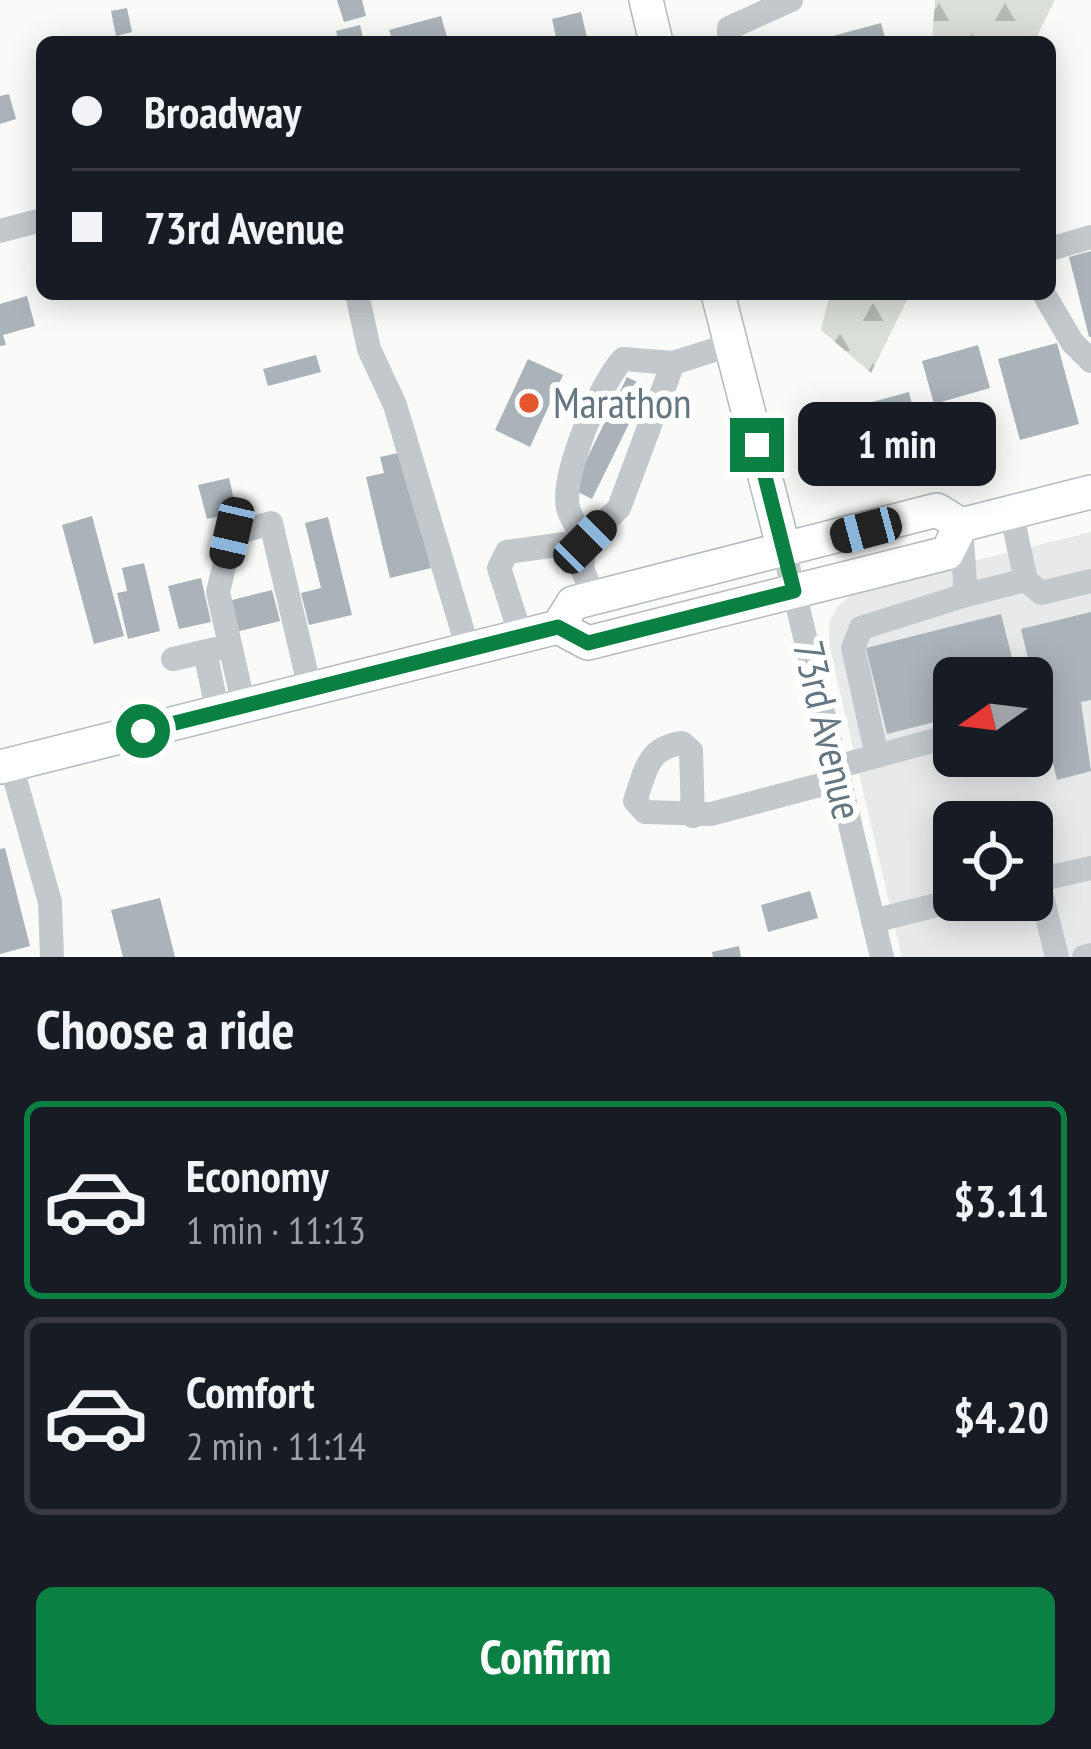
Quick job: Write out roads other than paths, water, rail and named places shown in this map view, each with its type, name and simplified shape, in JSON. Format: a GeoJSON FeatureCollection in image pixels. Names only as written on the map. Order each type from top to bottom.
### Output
{"type":"FeatureCollection","features":[{"type":"Feature","properties":{"kind":"main road"},"geometry":{"type":"LineString","coordinates":[[646,0],[655,36]]}},
{"type":"Feature","properties":{"kind":"main road","name":"73rd Avenue"},"geometry":{"type":"LineString","coordinates":[[719,300],[784,550]]}},
{"type":"Feature","properties":{"kind":"main road"},"geometry":{"type":"LineString","coordinates":[[558,627],[573,603],[937,510],[961,525],[1091,492]]}},
{"type":"Feature","properties":{"kind":"main road"},"geometry":{"type":"LineString","coordinates":[[6,766],[558,627],[588,643],[947,553],[961,525]]}},
{"type":"Feature","properties":{"kind":"street"},"geometry":{"type":"LineString","coordinates":[[729,36],[729,28],[791,0]]}},
{"type":"Feature","properties":{"kind":"street"},"geometry":{"type":"LineString","coordinates":[[0,231],[36,222]]}},
{"type":"Feature","properties":{"kind":"street"},"geometry":{"type":"LineString","coordinates":[[1056,247],[1091,237]]}},
{"type":"Feature","properties":{"kind":"street"},"geometry":{"type":"LineString","coordinates":[[357,300],[369,349],[395,405],[469,649]]}},
{"type":"Feature","properties":{"kind":"street"},"geometry":{"type":"LineString","coordinates":[[1048,300],[1072,342],[1091,361]]}},
{"type":"Feature","properties":{"kind":"street"},"geometry":{"type":"LineString","coordinates":[[593,598],[582,568],[585,542],[568,511],[567,486],[606,378],[622,359],[673,363],[730,345]]}},
{"type":"Feature","properties":{"kind":"street"},"geometry":{"type":"LineString","coordinates":[[521,636],[499,568],[507,552],[585,542],[619,508],[673,363]]}},
{"type":"Feature","properties":{"kind":"street"},"geometry":{"type":"LineString","coordinates":[[1011,512],[1026,580],[1041,593],[1091,581]]}},
{"type":"Feature","properties":{"kind":"street"},"geometry":{"type":"LineString","coordinates":[[231,709],[217,648],[218,592],[232,533],[271,523],[310,689]]}},
{"type":"Feature","properties":{"kind":"street"},"geometry":{"type":"LineString","coordinates":[[961,525],[966,595]]}},
{"type":"Feature","properties":{"kind":"street","name":"73rd Avenue"},"geometry":{"type":"LineString","coordinates":[[784,550],[881,957]]}},
{"type":"Feature","properties":{"kind":"street"},"geometry":{"type":"LineString","coordinates":[[877,756],[853,648],[861,628],[1026,580]]}},
{"type":"Feature","properties":{"kind":"street"},"geometry":{"type":"LineString","coordinates":[[173,659],[217,648]]}},
{"type":"Feature","properties":{"kind":"street"},"geometry":{"type":"LineString","coordinates":[[818,687],[859,676]]}},
{"type":"Feature","properties":{"kind":"street"},"geometry":{"type":"LineString","coordinates":[[693,816],[933,741]]}},
{"type":"Feature","properties":{"kind":"street"},"geometry":{"type":"LineString","coordinates":[[6,766],[50,902],[52,957]]}},
{"type":"Feature","properties":{"kind":"street"},"geometry":{"type":"LineString","coordinates":[[1053,876],[1091,868]]}},
{"type":"Feature","properties":{"kind":"street"},"geometry":{"type":"LineString","coordinates":[[873,921],[933,906]]}},
{"type":"Feature","properties":{"kind":"street"},"geometry":{"type":"LineString","coordinates":[[1047,921],[1057,957]]}},
{"type":"Feature","properties":{"kind":"place","name":"Marathon"},"geometry":{"type":"Point","coordinates":[529,403]}}]}
